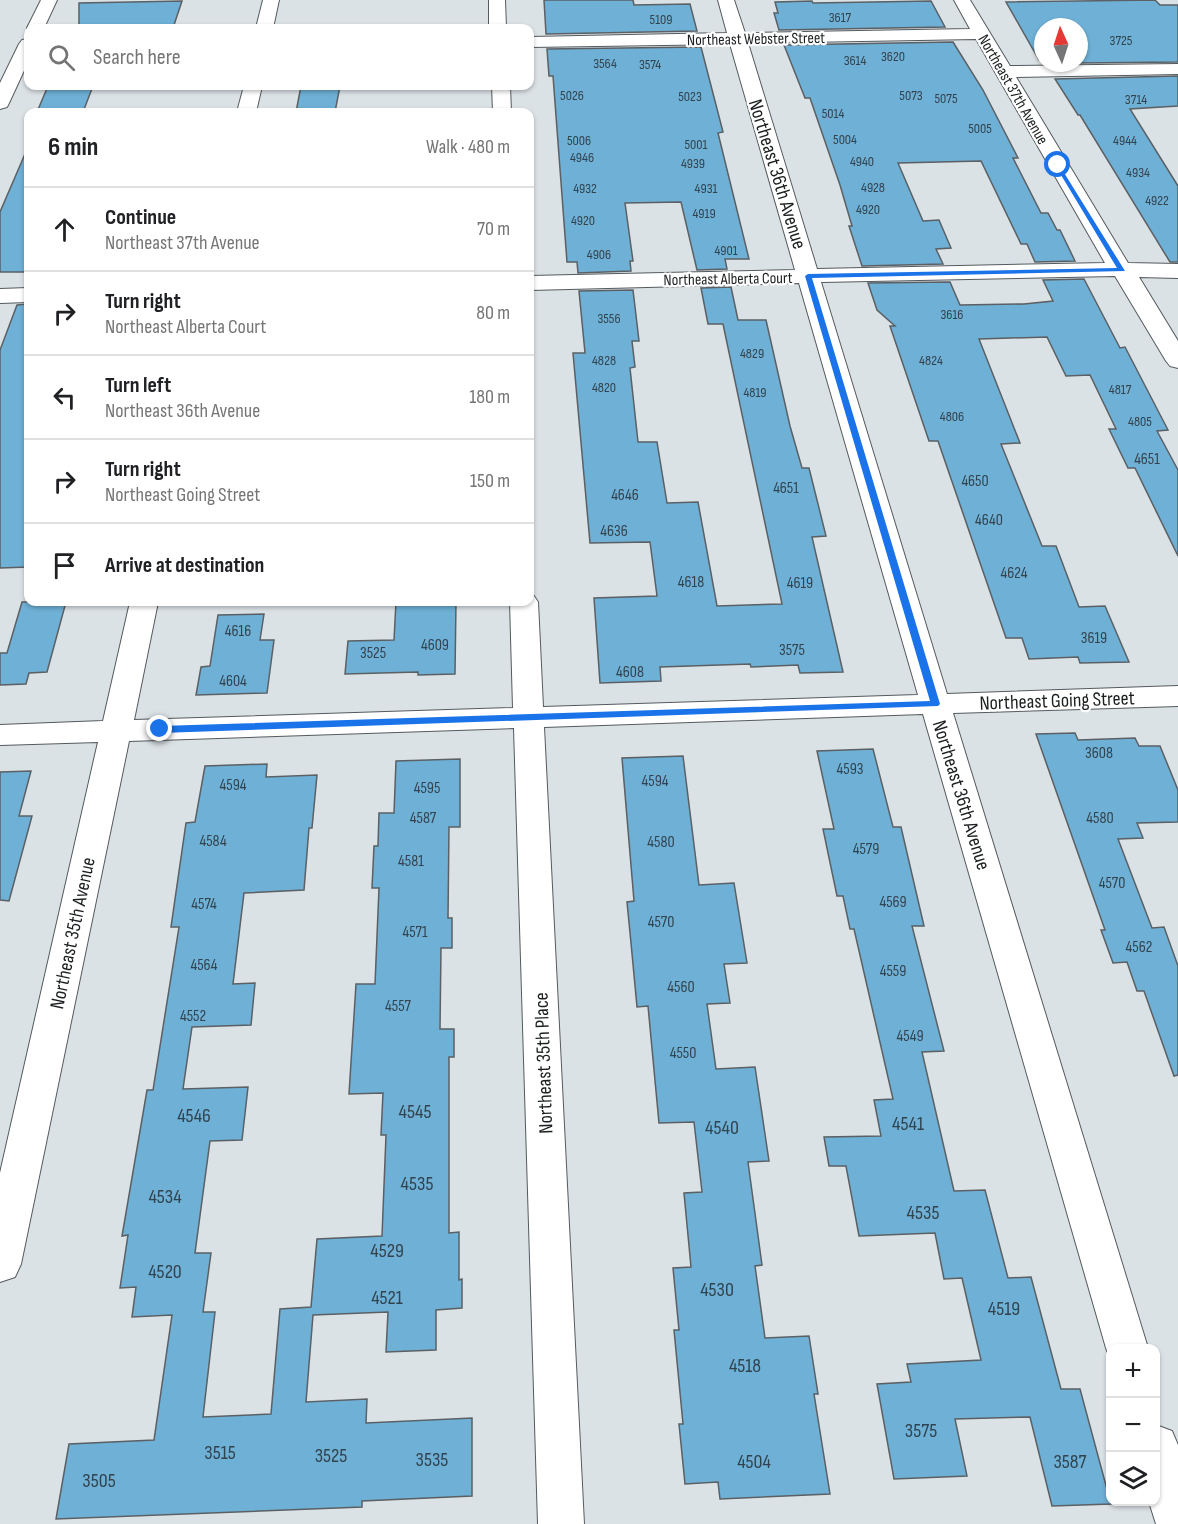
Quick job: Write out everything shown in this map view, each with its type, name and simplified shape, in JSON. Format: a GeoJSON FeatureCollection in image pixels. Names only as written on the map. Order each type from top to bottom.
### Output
{"type":"FeatureCollection","features":[{"type":"Feature","properties":{"kind":"street"},"geometry":{"type":"LineString","coordinates":[[38,24],[49,0]]}},
{"type":"Feature","properties":{"kind":"street"},"geometry":{"type":"LineString","coordinates":[[266,24],[271,0]]}},
{"type":"Feature","properties":{"kind":"street"},"geometry":{"type":"LineString","coordinates":[[497,0],[498,24]]}},
{"type":"Feature","properties":{"kind":"street","name":"Northeast 36th Avenue"},"geometry":{"type":"LineString","coordinates":[[726,0],[1126,1344]]}},
{"type":"Feature","properties":{"kind":"street","name":"Northeast 37th Avenue"},"geometry":{"type":"LineString","coordinates":[[962,0],[1114,260],[1132,282],[1178,361]]}},
{"type":"Feature","properties":{"kind":"street","name":"Northeast Webster Street"},"geometry":{"type":"LineString","coordinates":[[534,42],[982,34]]}},
{"type":"Feature","properties":{"kind":"street"},"geometry":{"type":"LineString","coordinates":[[1,53],[24,50]]}},
{"type":"Feature","properties":{"kind":"street"},"geometry":{"type":"LineString","coordinates":[[0,103],[24,56]]}},
{"type":"Feature","properties":{"kind":"street"},"geometry":{"type":"LineString","coordinates":[[1004,72],[1178,69]]}},
{"type":"Feature","properties":{"kind":"street"},"geometry":{"type":"LineString","coordinates":[[249,108],[252,90]]}},
{"type":"Feature","properties":{"kind":"street"},"geometry":{"type":"LineString","coordinates":[[501,90],[502,108]]}},
{"type":"Feature","properties":{"kind":"street","name":"Northeast Alberta Court"},"geometry":{"type":"LineString","coordinates":[[534,283],[1122,270],[1178,271]]}},
{"type":"Feature","properties":{"kind":"street"},"geometry":{"type":"LineString","coordinates":[[0,296],[24,295]]}},
{"type":"Feature","properties":{"kind":"street","name":"Northeast 35th Avenue"},"geometry":{"type":"LineString","coordinates":[[0,1264],[143,606]]}},
{"type":"Feature","properties":{"kind":"street","name":"Northeast 35th Place"},"geometry":{"type":"LineString","coordinates":[[524,606],[561,1524]]}},
{"type":"Feature","properties":{"kind":"street","name":"Northeast Going Street"},"geometry":{"type":"LineString","coordinates":[[0,735],[1178,696]]}},
{"type":"Feature","properties":{"kind":"street"},"geometry":{"type":"LineString","coordinates":[[1157,1452],[1178,1521]]}},
{"type":"Feature","properties":{"kind":"building"},"geometry":{"type":"Polygon","coordinates":[[[544,0],[633,0],[634,5],[690,4],[697,31],[546,34],[544,0]]]}},
{"type":"Feature","properties":{"kind":"building"},"geometry":{"type":"Polygon","coordinates":[[[1155,0],[1160,5],[1178,5],[1178,62],[1088,63],[1088,18],[1034,18],[1034,51],[1006,2],[1155,0]]]}},
{"type":"Feature","properties":{"kind":"building"},"geometry":{"type":"Polygon","coordinates":[[[182,1],[174,24],[79,24],[79,3],[182,1]]]}},
{"type":"Feature","properties":{"kind":"building"},"geometry":{"type":"Polygon","coordinates":[[[812,1],[813,3],[931,1],[945,27],[779,30],[774,13],[778,13],[775,2],[812,1]]]}},
{"type":"Feature","properties":{"kind":"building"},"geometry":{"type":"Polygon","coordinates":[[[953,42],[983,90],[1018,158],[1013,158],[1041,213],[1048,213],[1057,230],[1060,230],[1075,261],[1035,262],[1027,244],[1021,244],[981,161],[898,163],[923,221],[939,220],[951,248],[936,249],[943,264],[862,266],[849,226],[852,226],[840,185],[810,98],[805,98],[784,45],[953,42]]]}},
{"type":"Feature","properties":{"kind":"building"},"geometry":{"type":"Polygon","coordinates":[[[701,47],[723,132],[718,133],[749,259],[725,259],[727,269],[697,270],[681,202],[625,203],[633,261],[630,261],[631,271],[578,273],[577,262],[567,262],[553,76],[549,76],[547,49],[701,47]]]}},
{"type":"Feature","properties":{"kind":"building"},"geometry":{"type":"Polygon","coordinates":[[[1178,76],[1178,106],[1130,109],[1178,186],[1178,262],[1170,262],[1080,115],[1055,79],[1178,76]]]}},
{"type":"Feature","properties":{"kind":"building"},"geometry":{"type":"Polygon","coordinates":[[[46,90],[91,90],[85,108],[39,108],[46,90]]]}},
{"type":"Feature","properties":{"kind":"building"},"geometry":{"type":"Polygon","coordinates":[[[300,90],[339,90],[336,108],[297,108],[300,90]]]}},
{"type":"Feature","properties":{"kind":"building"},"geometry":{"type":"Polygon","coordinates":[[[24,156],[24,272],[0,272],[0,212],[24,156]]]}},
{"type":"Feature","properties":{"kind":"building"},"geometry":{"type":"Polygon","coordinates":[[[1084,279],[1120,348],[1125,347],[1168,430],[1157,431],[1178,470],[1178,556],[1135,468],[1128,468],[1109,429],[1116,429],[1090,375],[1066,376],[1047,337],[979,339],[1020,443],[1001,444],[1042,546],[1056,546],[1079,607],[1105,606],[1129,662],[1080,663],[1078,657],[1029,659],[1022,638],[1006,638],[938,441],[929,441],[890,326],[895,326],[877,310],[868,283],[950,282],[960,305],[1024,304],[1053,301],[1043,280],[1084,279]]]}},
{"type":"Feature","properties":{"kind":"building"},"geometry":{"type":"Polygon","coordinates":[[[731,287],[738,320],[766,320],[790,426],[802,468],[809,468],[826,536],[812,537],[843,672],[800,673],[798,665],[660,667],[661,681],[600,683],[594,598],[657,596],[650,542],[590,543],[573,353],[585,353],[579,291],[633,290],[639,341],[632,341],[635,367],[630,368],[638,442],[657,442],[667,503],[698,502],[717,606],[782,604],[723,324],[708,324],[701,288],[731,287]]]}},
{"type":"Feature","properties":{"kind":"building"},"geometry":{"type":"Polygon","coordinates":[[[24,304],[24,567],[0,568],[0,350],[17,305],[24,304]]]}},
{"type":"Feature","properties":{"kind":"building"},"geometry":{"type":"Polygon","coordinates":[[[22,602],[24,606],[65,606],[47,672],[29,673],[26,684],[0,685],[0,653],[7,653],[22,602]]]}},
{"type":"Feature","properties":{"kind":"building"},"geometry":{"type":"Polygon","coordinates":[[[396,606],[456,606],[455,674],[418,675],[418,672],[345,674],[348,641],[394,640],[396,606]]]}},
{"type":"Feature","properties":{"kind":"building"},"geometry":{"type":"Polygon","coordinates":[[[264,614],[260,640],[274,640],[267,693],[196,695],[201,667],[210,666],[218,615],[264,614]]]}},
{"type":"Feature","properties":{"kind":"building"},"geometry":{"type":"Polygon","coordinates":[[[1075,733],[1078,740],[1135,738],[1139,746],[1160,746],[1178,790],[1178,822],[1137,823],[1143,838],[1118,839],[1152,928],[1164,927],[1178,966],[1178,1075],[1174,1076],[1144,991],[1137,991],[1127,962],[1113,963],[1101,930],[1105,930],[1036,734],[1075,733]]]}},
{"type":"Feature","properties":{"kind":"building"},"geometry":{"type":"Polygon","coordinates":[[[873,749],[893,827],[901,827],[924,926],[912,926],[944,1051],[922,1052],[954,1191],[985,1190],[1008,1278],[1031,1277],[1061,1389],[1080,1389],[1106,1485],[1106,1504],[1052,1506],[1030,1417],[955,1419],[967,1476],[894,1479],[877,1384],[911,1382],[907,1364],[981,1360],[962,1278],[944,1279],[935,1233],[859,1236],[846,1166],[829,1166],[824,1137],[881,1136],[874,1100],[893,1099],[854,929],[850,929],[843,896],[837,896],[823,829],[834,829],[817,751],[873,749]]]}},
{"type":"Feature","properties":{"kind":"building"},"geometry":{"type":"Polygon","coordinates":[[[683,756],[699,885],[734,883],[747,963],[724,964],[730,1003],[707,1004],[716,1069],[755,1067],[769,1161],[748,1162],[762,1265],[755,1266],[765,1338],[809,1336],[818,1394],[814,1394],[830,1494],[720,1499],[718,1482],[685,1484],[679,1424],[683,1424],[674,1330],[679,1330],[673,1268],[691,1267],[684,1193],[702,1192],[694,1122],[659,1123],[648,1006],[637,1007],[627,902],[634,901],[622,758],[683,756]]]}},
{"type":"Feature","properties":{"kind":"building"},"geometry":{"type":"Polygon","coordinates":[[[460,759],[460,827],[449,827],[448,918],[452,918],[452,948],[441,948],[440,1029],[454,1029],[454,1057],[449,1057],[449,1233],[459,1232],[459,1280],[462,1279],[462,1308],[436,1310],[436,1350],[386,1352],[388,1312],[313,1315],[306,1402],[367,1399],[366,1423],[472,1418],[472,1496],[362,1501],[362,1507],[56,1519],[69,1444],[154,1440],[172,1315],[132,1317],[136,1287],[120,1288],[128,1235],[122,1236],[147,1090],[153,1090],[179,927],[171,927],[186,823],[195,822],[205,766],[267,764],[266,777],[317,775],[312,828],[309,828],[304,890],[244,893],[233,984],[255,983],[251,1025],[192,1027],[183,1089],[248,1087],[242,1140],[210,1141],[195,1253],[211,1253],[203,1312],[215,1312],[203,1417],[271,1414],[280,1309],[311,1307],[317,1239],[382,1236],[386,1135],[381,1135],[383,1093],[349,1094],[356,984],[375,984],[379,888],[372,888],[374,846],[378,846],[379,813],[394,813],[396,761],[460,759]]]}},
{"type":"Feature","properties":{"kind":"building"},"geometry":{"type":"Polygon","coordinates":[[[31,771],[19,816],[32,816],[9,901],[0,900],[0,772],[31,771]]]}},
{"type":"Feature","properties":{"kind":"route"},"geometry":{"type":"LineString","coordinates":[[160,729],[935,704],[808,276],[1122,270],[1058,165]]}}]}
